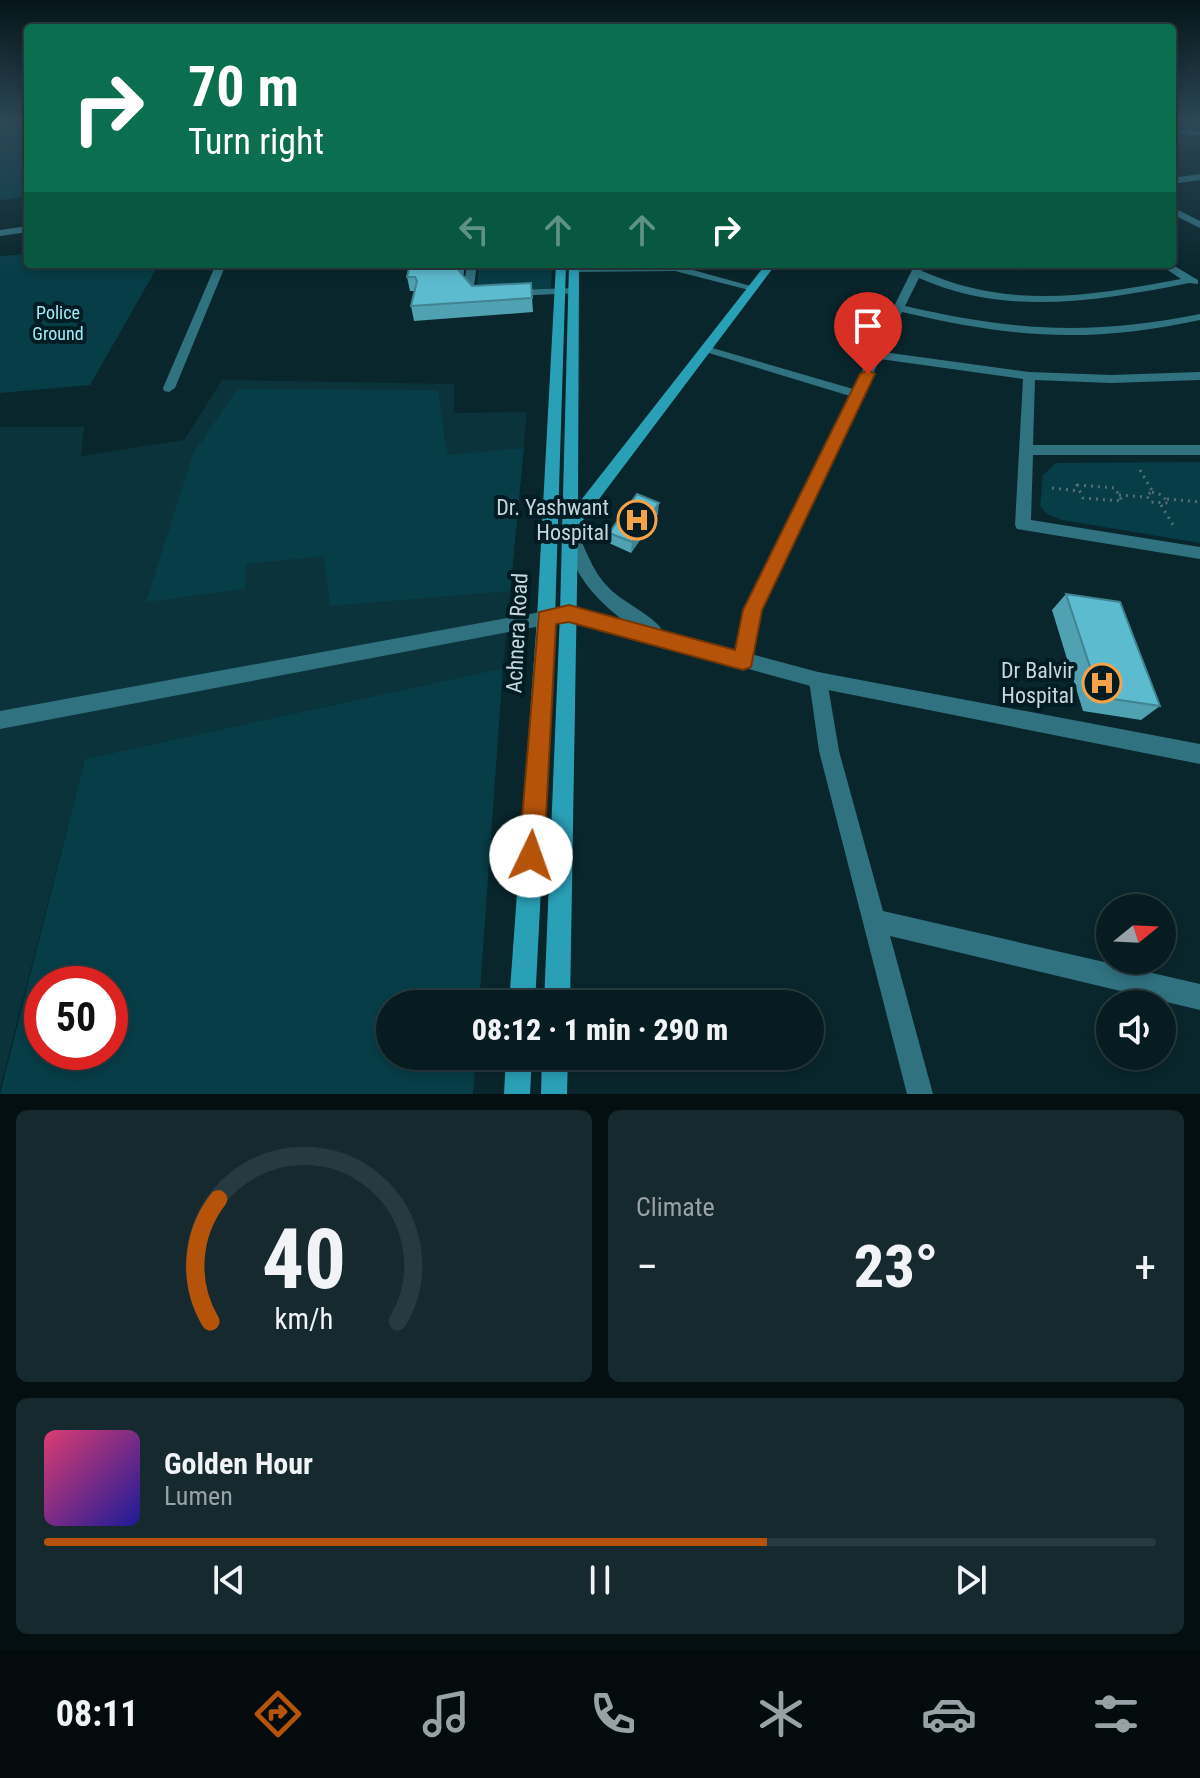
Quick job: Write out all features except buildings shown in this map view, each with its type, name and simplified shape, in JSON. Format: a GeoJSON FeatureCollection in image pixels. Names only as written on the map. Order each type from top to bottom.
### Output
{"type":"FeatureCollection","features":[{"type":"Feature","properties":{"kind":"main road","name":"Achnera Road"},"geometry":{"type":"LineString","coordinates":[[523,990],[570,268]]}},
{"type":"Feature","properties":{"kind":"main road"},"geometry":{"type":"LineString","coordinates":[[570,526],[768,268]]}},
{"type":"Feature","properties":{"kind":"main road","name":"Achnera Road"},"geometry":{"type":"LineString","coordinates":[[557,990],[569,613],[568,291]]}},
{"type":"Feature","properties":{"kind":"main road"},"geometry":{"type":"LineString","coordinates":[[517,1094],[518,1070]]}},
{"type":"Feature","properties":{"kind":"main road"},"geometry":{"type":"LineString","coordinates":[[554,1094],[555,1070]]}},
{"type":"Feature","properties":{"kind":"street"},"geometry":{"type":"LineString","coordinates":[[1176,180],[1200,177]]}},
{"type":"Feature","properties":{"kind":"street"},"geometry":{"type":"LineString","coordinates":[[1176,213],[1200,225]]}},
{"type":"Feature","properties":{"kind":"street"},"geometry":{"type":"LineString","coordinates":[[0,233],[24,230]]}},
{"type":"Feature","properties":{"kind":"street"},"geometry":{"type":"LineString","coordinates":[[169,388],[219,268]]}},
{"type":"Feature","properties":{"kind":"street"},"geometry":{"type":"LineString","coordinates":[[471,268],[469,286],[474,292],[568,291]]}},
{"type":"Feature","properties":{"kind":"street"},"geometry":{"type":"LineString","coordinates":[[675,268],[753,288]]}},
{"type":"Feature","properties":{"kind":"street"},"geometry":{"type":"LineString","coordinates":[[1171,268],[1195,283]]}},
{"type":"Feature","properties":{"kind":"street"},"geometry":{"type":"LineString","coordinates":[[743,661],[753,610],[919,269],[944,288],[1029,299],[1114,295],[1195,283]]}},
{"type":"Feature","properties":{"kind":"street"},"geometry":{"type":"LineString","coordinates":[[899,308],[966,324],[1062,336],[1146,330],[1200,317]]}},
{"type":"Feature","properties":{"kind":"street"},"geometry":{"type":"LineString","coordinates":[[705,350],[858,394]]}},
{"type":"Feature","properties":{"kind":"street"},"geometry":{"type":"LineString","coordinates":[[877,355],[1029,376],[1111,379],[1200,376]]}},
{"type":"Feature","properties":{"kind":"street"},"geometry":{"type":"LineString","coordinates":[[1029,376],[1023,525],[1200,553]]}},
{"type":"Feature","properties":{"kind":"street"},"geometry":{"type":"LineString","coordinates":[[1026,450],[1200,450]]}},
{"type":"Feature","properties":{"kind":"street"},"geometry":{"type":"LineString","coordinates":[[570,526],[575,553],[610,600],[631,618],[673,642]]}},
{"type":"Feature","properties":{"kind":"street"},"geometry":{"type":"LineString","coordinates":[[0,720],[569,613],[818,680],[1200,754]]}},
{"type":"Feature","properties":{"kind":"street"},"geometry":{"type":"LineString","coordinates":[[818,680],[829,751],[920,1094]]}},
{"type":"Feature","properties":{"kind":"street"},"geometry":{"type":"LineString","coordinates":[[872,920],[1200,997]]}},
{"type":"Feature","properties":{"kind":"path"},"geometry":{"type":"LineString","coordinates":[[1140,470],[1153,492],[1167,499],[1200,502]]}},
{"type":"Feature","properties":{"kind":"path"},"geometry":{"type":"LineString","coordinates":[[1077,485],[1115,488],[1122,501],[1083,498],[1080,491],[1077,485]]}},
{"type":"Feature","properties":{"kind":"path"},"geometry":{"type":"LineString","coordinates":[[1052,488],[1080,491]]}},
{"type":"Feature","properties":{"kind":"path"},"geometry":{"type":"LineString","coordinates":[[1147,497],[1147,493],[1153,492]]}},
{"type":"Feature","properties":{"kind":"path"},"geometry":{"type":"LineString","coordinates":[[1119,495],[1147,497],[1161,505],[1175,528]]}},
{"type":"Feature","properties":{"kind":"path"},"geometry":{"type":"LineString","coordinates":[[1161,505],[1167,505],[1167,499]]}},
{"type":"Feature","properties":{"kind":"shaded area"},"geometry":{"type":"Polygon","coordinates":[[[222,380],[454,384],[454,413],[527,412],[503,668],[85,759],[32,966],[24,966],[24,995],[0,1088],[0,427],[84,427],[81,456],[184,440],[222,380]]]}},
{"type":"Feature","properties":{"kind":"green space"},"geometry":{"type":"Polygon","coordinates":[[[0,172],[24,172],[24,197],[0,200],[0,172]]]}},
{"type":"Feature","properties":{"kind":"green space","name":"Police Ground"},"geometry":{"type":"Polygon","coordinates":[[[24,254],[24,268],[157,268],[90,385],[0,393],[0,256],[24,254]]]}},
{"type":"Feature","properties":{"kind":"green space"},"geometry":{"type":"Polygon","coordinates":[[[479,268],[552,268],[551,289],[483,291],[477,283],[479,268]]]}},
{"type":"Feature","properties":{"kind":"green space"},"geometry":{"type":"Polygon","coordinates":[[[237,389],[438,390],[447,455],[524,448],[510,591],[330,606],[324,556],[246,564],[245,589],[146,602],[193,454],[237,389]]]}},
{"type":"Feature","properties":{"kind":"green space"},"geometry":{"type":"Polygon","coordinates":[[[1200,462],[1200,543],[1062,520],[1047,514],[1040,506],[1043,475],[1056,463],[1200,462]]]}},
{"type":"Feature","properties":{"kind":"green space"},"geometry":{"type":"Polygon","coordinates":[[[503,668],[480,990],[376,990],[376,1070],[475,1070],[473,1094],[0,1094],[24,999],[24,1070],[128,1070],[128,966],[32,966],[85,759],[503,668]]]}},
{"type":"Feature","properties":{"kind":"place","name":"Dr. Yashwant Hospital"},"geometry":{"type":"Point","coordinates":[637,520]}},
{"type":"Feature","properties":{"kind":"place","name":"Dr Balvir Hospital"},"geometry":{"type":"Point","coordinates":[1102,683]}},
{"type":"Feature","properties":{"kind":"route"},"geometry":{"type":"LineString","coordinates":[[531,856],[546,618],[569,613],[743,661],[753,610],[868,374]]}}]}
